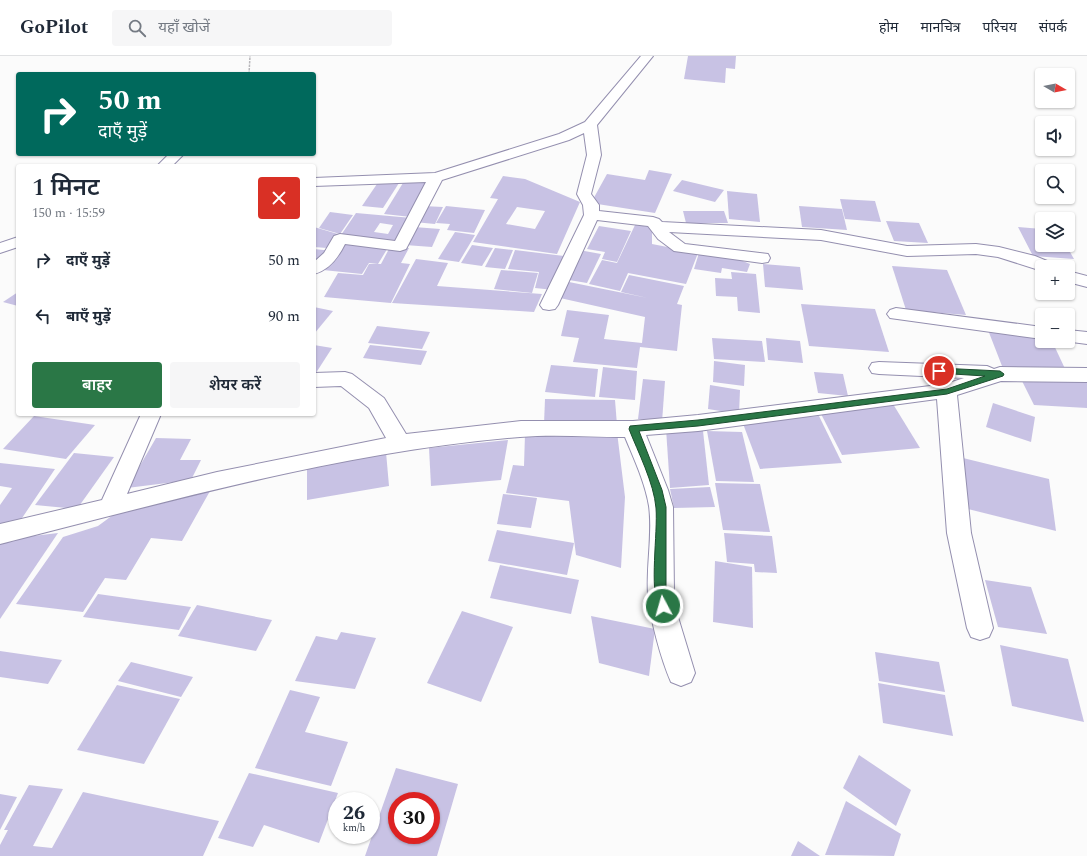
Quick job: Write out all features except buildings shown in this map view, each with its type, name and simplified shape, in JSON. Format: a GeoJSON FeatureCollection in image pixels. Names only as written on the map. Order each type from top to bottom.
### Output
{"type":"FeatureCollection","features":[{"type":"Feature","properties":{"kind":"street"},"geometry":{"type":"LineString","coordinates":[[316,182],[436,177],[564,138],[590,125],[647,56]]}},
{"type":"Feature","properties":{"kind":"street"},"geometry":{"type":"LineString","coordinates":[[549,305],[592,215],[591,205],[584,194],[594,155],[590,125]]}},
{"type":"Feature","properties":{"kind":"street"},"geometry":{"type":"LineString","coordinates":[[166,164],[176,156]]}},
{"type":"Feature","properties":{"kind":"street"},"geometry":{"type":"LineString","coordinates":[[316,268],[322,265],[333,252],[340,239],[400,246],[436,177]]}},
{"type":"Feature","properties":{"kind":"street"},"geometry":{"type":"LineString","coordinates":[[592,215],[653,222],[664,236],[680,248],[762,258]]}},
{"type":"Feature","properties":{"kind":"street"},"geometry":{"type":"LineString","coordinates":[[658,227],[821,235],[906,251],[976,250],[999,252],[1035,262]]}},
{"type":"Feature","properties":{"kind":"street"},"geometry":{"type":"LineString","coordinates":[[0,248],[16,243]]}},
{"type":"Feature","properties":{"kind":"street"},"geometry":{"type":"LineString","coordinates":[[0,251],[16,256]]}},
{"type":"Feature","properties":{"kind":"street"},"geometry":{"type":"LineString","coordinates":[[1075,278],[1087,282]]}},
{"type":"Feature","properties":{"kind":"street"},"geometry":{"type":"LineString","coordinates":[[896,314],[1035,331]]}},
{"type":"Feature","properties":{"kind":"street"},"geometry":{"type":"LineString","coordinates":[[1075,337],[1087,338]]}},
{"type":"Feature","properties":{"kind":"street"},"geometry":{"type":"LineString","coordinates":[[879,368],[1000,374],[1087,374]]}},
{"type":"Feature","properties":{"kind":"street"},"geometry":{"type":"LineString","coordinates":[[0,534],[238,477],[400,443],[521,429],[633,429],[698,423],[947,391],[1000,374]]}},
{"type":"Feature","properties":{"kind":"street"},"geometry":{"type":"LineString","coordinates":[[316,380],[345,379],[378,403],[400,443]]}},
{"type":"Feature","properties":{"kind":"street"},"geometry":{"type":"LineString","coordinates":[[947,391],[959,533],[980,628]]}},
{"type":"Feature","properties":{"kind":"street"},"geometry":{"type":"LineString","coordinates":[[110,507],[150,416]]}},
{"type":"Feature","properties":{"kind":"street"},"geometry":{"type":"LineString","coordinates":[[633,429],[657,490],[661,507],[661,594],[665,617],[681,673]]}},
{"type":"Feature","properties":{"kind":"path"},"geometry":{"type":"LineString","coordinates":[[249,72],[250,56]]}},
{"type":"Feature","properties":{"kind":"route"},"geometry":{"type":"LineString","coordinates":[[663,606],[661,594],[661,507],[657,490],[633,429],[698,423],[947,391],[1000,374],[939,371]]}}]}
